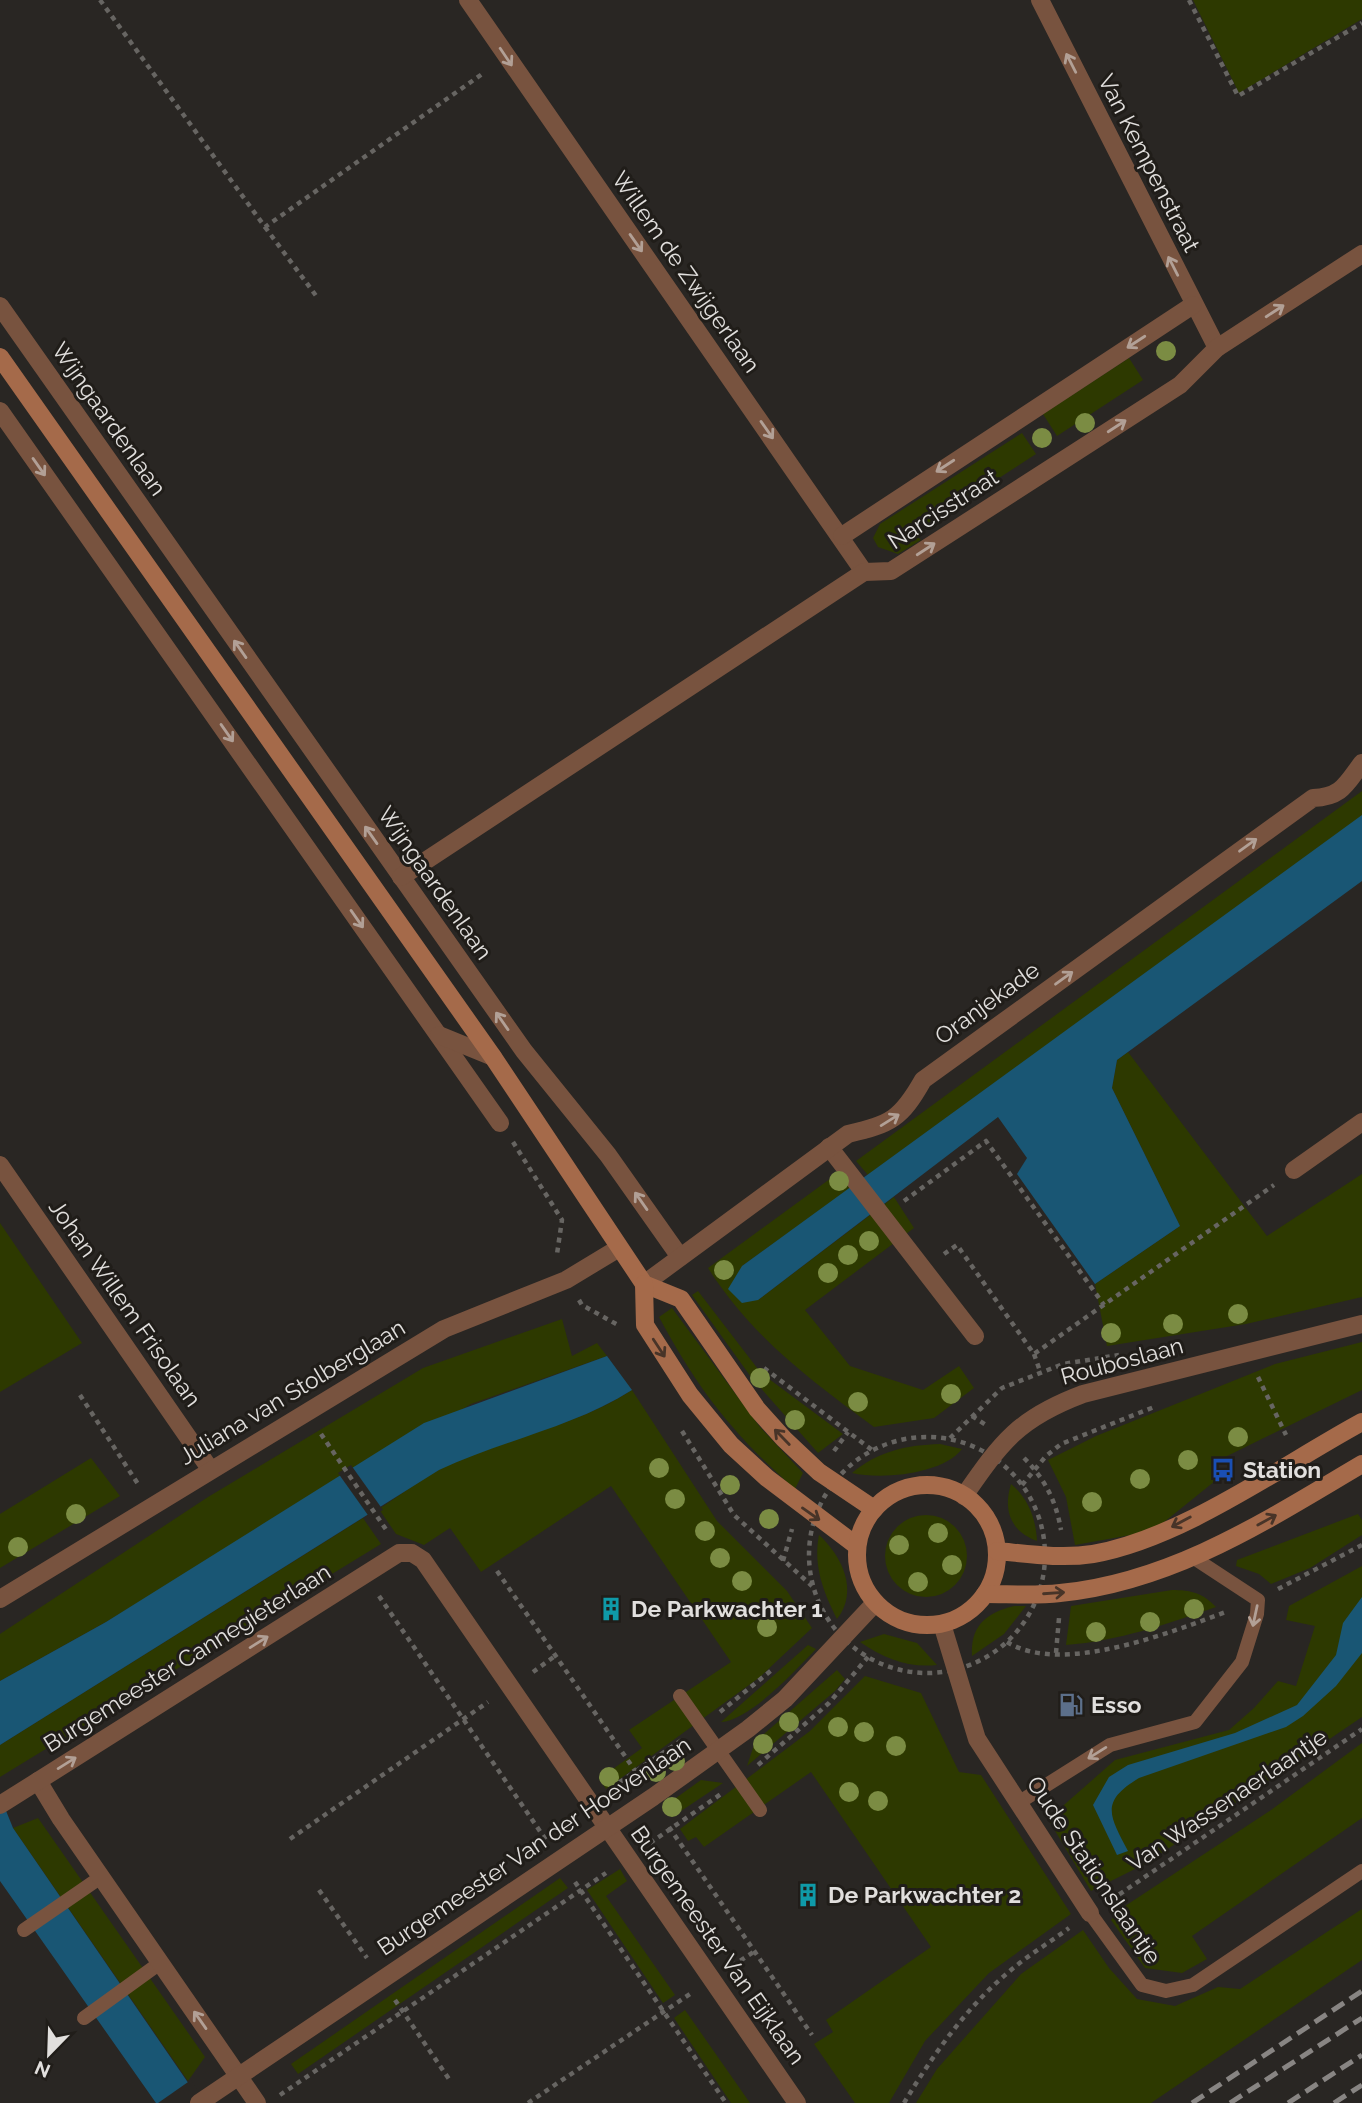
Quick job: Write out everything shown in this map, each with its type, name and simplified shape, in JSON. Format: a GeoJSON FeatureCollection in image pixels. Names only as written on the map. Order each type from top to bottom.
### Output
{"type":"FeatureCollection","features":[{"type":"Feature","properties":{"kind":"main road"},"geometry":{"type":"LineString","coordinates":[[0,357],[492,1057],[644,1284],[681,1299],[757,1409],[784,1439],[819,1472],[874,1509]]}},
{"type":"Feature","properties":{"kind":"main road"},"geometry":{"type":"LineString","coordinates":[[644,1284],[645,1325],[690,1395],[731,1445],[766,1478],[857,1546]]}},
{"type":"Feature","properties":{"kind":"main road"},"geometry":{"type":"LineString","coordinates":[[997,1550],[1066,1556],[1117,1548],[1160,1533],[1362,1422]]}},
{"type":"Feature","properties":{"kind":"main road"},"geometry":{"type":"LineString","coordinates":[[985,1594],[1061,1593],[1128,1581],[1194,1558],[1362,1464]]}},
{"type":"Feature","properties":{"kind":"main road"},"geometry":{"type":"LineString","coordinates":[[937,1486],[964,1496],[983,1513],[995,1538],[995,1573],[985,1594],[967,1613],[942,1624],[906,1622],[875,1603],[860,1577],[857,1546],[860,1533],[874,1509],[896,1492],[910,1487],[937,1486]]}},
{"type":"Feature","properties":{"kind":"street","name":"Willem de Zwijgerlaan"},"geometry":{"type":"LineString","coordinates":[[468,0],[842,536],[864,572]]}},
{"type":"Feature","properties":{"kind":"street","name":"Van Kempenstraat"},"geometry":{"type":"LineString","coordinates":[[1040,0],[1217,348]]}},
{"type":"Feature","properties":{"kind":"street","name":"Narcisstraat"},"geometry":{"type":"LineString","coordinates":[[401,877],[864,572],[891,571],[1180,385],[1217,348],[1362,254]]}},
{"type":"Feature","properties":{"kind":"street","name":"Narcisstraat"},"geometry":{"type":"LineString","coordinates":[[842,536],[1193,304]]}},
{"type":"Feature","properties":{"kind":"street","name":"Wijngaardenlaan"},"geometry":{"type":"LineString","coordinates":[[0,306],[524,1051],[608,1155],[680,1257]]}},
{"type":"Feature","properties":{"kind":"street"},"geometry":{"type":"LineString","coordinates":[[0,411],[500,1123]]}},
{"type":"Feature","properties":{"kind":"street","name":"Oranjekade"},"geometry":{"type":"LineString","coordinates":[[644,1284],[848,1134],[886,1125],[907,1109],[923,1080],[1313,798],[1330,797],[1349,783],[1362,763]]}},
{"type":"Feature","properties":{"kind":"street"},"geometry":{"type":"LineString","coordinates":[[439,1035],[492,1057]]}},
{"type":"Feature","properties":{"kind":"street"},"geometry":{"type":"LineString","coordinates":[[1294,1170],[1362,1122]]}},
{"type":"Feature","properties":{"kind":"street"},"geometry":{"type":"LineString","coordinates":[[830,1147],[975,1336]]}},
{"type":"Feature","properties":{"kind":"street","name":"Johan Willem Frisolaan"},"geometry":{"type":"LineString","coordinates":[[0,1165],[211,1469]]}},
{"type":"Feature","properties":{"kind":"street","name":"Juliana van Stolberglaan"},"geometry":{"type":"LineString","coordinates":[[0,1600],[443,1329],[566,1280],[619,1248]]}},
{"type":"Feature","properties":{"kind":"street","name":"Rouboslaan"},"geometry":{"type":"LineString","coordinates":[[964,1496],[1005,1439],[1030,1419],[1083,1394],[1362,1324]]}},
{"type":"Feature","properties":{"kind":"street","name":"Burgemeester Van Eijklaan"},"geometry":{"type":"LineString","coordinates":[[399,1553],[412,1553],[422,1560],[797,2103]]}},
{"type":"Feature","properties":{"kind":"street","name":"Burgemeester Cannegieterlaan"},"geometry":{"type":"LineString","coordinates":[[5,1802],[399,1553]]}},
{"type":"Feature","properties":{"kind":"street","name":"Burgemeester Van der Hoevenlaan"},"geometry":{"type":"LineString","coordinates":[[199,2103],[718,1751],[785,1699],[875,1603]]}},
{"type":"Feature","properties":{"kind":"street","name":"Oude Stationslaantje"},"geometry":{"type":"LineString","coordinates":[[942,1624],[976,1739],[1090,1913]]}},
{"type":"Feature","properties":{"kind":"street"},"geometry":{"type":"LineString","coordinates":[[38,1781],[257,2103]]}},
{"type":"Feature","properties":{"kind":"lane"},"geometry":{"type":"LineString","coordinates":[[1018,1803],[1110,1745],[1195,1722],[1242,1662],[1257,1614],[1258,1600],[1194,1558]]}},
{"type":"Feature","properties":{"kind":"lane"},"geometry":{"type":"LineString","coordinates":[[680,1696],[760,1810]]}},
{"type":"Feature","properties":{"kind":"lane","name":"Oude Stationslaantje"},"geometry":{"type":"LineString","coordinates":[[1090,1913],[1142,1985],[1166,1992],[1193,1985],[1362,1871]]}},
{"type":"Feature","properties":{"kind":"lane"},"geometry":{"type":"LineString","coordinates":[[24,1930],[101,1877]]}},
{"type":"Feature","properties":{"kind":"lane"},"geometry":{"type":"LineString","coordinates":[[84,2018],[160,1964]]}},
{"type":"Feature","properties":{"kind":"path"},"geometry":{"type":"LineString","coordinates":[[100,0],[317,298]]}},
{"type":"Feature","properties":{"kind":"path"},"geometry":{"type":"LineString","coordinates":[[1189,0],[1238,96],[1362,23]]}},
{"type":"Feature","properties":{"kind":"path"},"geometry":{"type":"LineString","coordinates":[[265,227],[506,58]]}},
{"type":"Feature","properties":{"kind":"path"},"geometry":{"type":"LineString","coordinates":[[883,1214],[986,1141],[1104,1305]]}},
{"type":"Feature","properties":{"kind":"path"},"geometry":{"type":"LineString","coordinates":[[1034,1354],[1294,1170]]}},
{"type":"Feature","properties":{"kind":"path"},"geometry":{"type":"LineString","coordinates":[[924,1269],[957,1245],[1034,1354],[1040,1371]]}},
{"type":"Feature","properties":{"kind":"path"},"geometry":{"type":"LineString","coordinates":[[1247,1354],[1287,1436]]}},
{"type":"Feature","properties":{"kind":"path"},"geometry":{"type":"LineString","coordinates":[[761,1366],[872,1450],[910,1437],[950,1439]]}},
{"type":"Feature","properties":{"kind":"path"},"geometry":{"type":"LineString","coordinates":[[80,1395],[152,1505]]}},
{"type":"Feature","properties":{"kind":"path"},"geometry":{"type":"LineString","coordinates":[[1022,1485],[1062,1444],[1157,1406]]}},
{"type":"Feature","properties":{"kind":"path"},"geometry":{"type":"LineString","coordinates":[[972,1416],[1005,1439],[1035,1469],[1056,1504],[1066,1556]]}},
{"type":"Feature","properties":{"kind":"path"},"geometry":{"type":"LineString","coordinates":[[324,1439],[380,1519]]}},
{"type":"Feature","properties":{"kind":"path"},"geometry":{"type":"LineString","coordinates":[[1007,1642],[1026,1652],[1056,1653],[1122,1647],[1161,1636],[1258,1600],[1362,1545]]}},
{"type":"Feature","properties":{"kind":"path"},"geometry":{"type":"LineString","coordinates":[[1056,1653],[1061,1593]]}},
{"type":"Feature","properties":{"kind":"path"},"geometry":{"type":"LineString","coordinates":[[843,1637],[868,1657],[911,1672],[955,1669]]}},
{"type":"Feature","properties":{"kind":"path"},"geometry":{"type":"LineString","coordinates":[[290,1839],[555,1656]]}},
{"type":"Feature","properties":{"kind":"path"},"geometry":{"type":"LineString","coordinates":[[279,2095],[739,1780],[829,1703],[868,1657]]}},
{"type":"Feature","properties":{"kind":"path","name":"Van Wassenaerlaantje"},"geometry":{"type":"LineString","coordinates":[[904,2103],[940,2047],[1015,1966],[1362,1729]]}},
{"type":"Feature","properties":{"kind":"path"},"geometry":{"type":"LineString","coordinates":[[319,1890],[449,2080]]}},
{"type":"Feature","properties":{"kind":"path"},"geometry":{"type":"LineString","coordinates":[[528,2103],[755,1951]]}},
{"type":"Feature","properties":{"kind":"green space"},"geometry":{"type":"Polygon","coordinates":[[[1193,0],[1362,0],[1362,19],[1239,93],[1193,0]]]}},
{"type":"Feature","properties":{"kind":"green space"},"geometry":{"type":"Polygon","coordinates":[[[1129,358],[1143,380],[1057,436],[1043,414],[1129,358]]]}},
{"type":"Feature","properties":{"kind":"green space"},"geometry":{"type":"Polygon","coordinates":[[[1022,433],[1036,454],[914,533],[921,540],[898,554],[878,547],[873,538],[880,524],[1022,433]]]}},
{"type":"Feature","properties":{"kind":"green space"},"geometry":{"type":"Polygon","coordinates":[[[1362,791],[1362,816],[868,1175],[856,1161],[1362,791]]]}},
{"type":"Feature","properties":{"kind":"green space"},"geometry":{"type":"Polygon","coordinates":[[[1128,1052],[1267,1236],[1362,1174],[1362,1297],[1246,1324],[1107,1346],[1095,1284],[1180,1226],[1112,1088],[1117,1060],[1128,1052]]]}},
{"type":"Feature","properties":{"kind":"green space"},"geometry":{"type":"Polygon","coordinates":[[[838,1173],[851,1188],[742,1266],[758,1300],[894,1197],[914,1228],[805,1310],[850,1366],[923,1390],[959,1366],[974,1388],[934,1418],[874,1427],[805,1374],[763,1336],[725,1293],[708,1268],[838,1173]]]}},
{"type":"Feature","properties":{"kind":"green space"},"geometry":{"type":"Polygon","coordinates":[[[0,1223],[82,1343],[0,1392],[0,1223]]]}},
{"type":"Feature","properties":{"kind":"green space"},"geometry":{"type":"Polygon","coordinates":[[[698,1291],[761,1373],[843,1434],[818,1453],[751,1377],[692,1295],[698,1291]]]}},
{"type":"Feature","properties":{"kind":"green space"},"geometry":{"type":"Polygon","coordinates":[[[672,1308],[760,1427],[803,1473],[795,1489],[735,1430],[688,1367],[659,1317],[672,1308]]]}},
{"type":"Feature","properties":{"kind":"green space"},"geometry":{"type":"Polygon","coordinates":[[[562,1319],[572,1356],[597,1343],[607,1356],[471,1404],[106,1622],[0,1681],[0,1634],[208,1497],[423,1368],[562,1319]]]}},
{"type":"Feature","properties":{"kind":"green space"},"geometry":{"type":"Polygon","coordinates":[[[1362,1342],[1362,1390],[1217,1461],[1220,1477],[1153,1531],[1075,1545],[1066,1497],[1048,1460],[1096,1436],[1275,1364],[1362,1342]]]}},
{"type":"Feature","properties":{"kind":"green space"},"geometry":{"type":"Polygon","coordinates":[[[632,1390],[717,1521],[787,1591],[812,1628],[760,1677],[606,1789],[599,1779],[642,1748],[629,1730],[731,1662],[611,1486],[481,1572],[450,1528],[424,1545],[396,1534],[379,1509],[459,1459],[573,1419],[632,1390]]]}},
{"type":"Feature","properties":{"kind":"green space"},"geometry":{"type":"Polygon","coordinates":[[[940,1444],[962,1449],[941,1464],[911,1473],[879,1476],[852,1473],[883,1454],[916,1446],[940,1444]]]}},
{"type":"Feature","properties":{"kind":"green space"},"geometry":{"type":"Polygon","coordinates":[[[91,1458],[120,1496],[0,1568],[0,1514],[91,1458]]]}},
{"type":"Feature","properties":{"kind":"green space"},"geometry":{"type":"Polygon","coordinates":[[[1011,1484],[1030,1510],[1037,1541],[1020,1532],[1011,1518],[1008,1502],[1011,1484]]]}},
{"type":"Feature","properties":{"kind":"green space"},"geometry":{"type":"Polygon","coordinates":[[[1358,1514],[1362,1520],[1362,1535],[1310,1568],[1271,1584],[1259,1574],[1236,1566],[1237,1560],[1358,1514]]]}},
{"type":"Feature","properties":{"kind":"green space"},"geometry":{"type":"Polygon","coordinates":[[[918,1515],[934,1515],[949,1522],[960,1533],[967,1548],[964,1572],[955,1585],[934,1597],[918,1597],[903,1590],[892,1579],[885,1564],[885,1548],[892,1533],[903,1522],[918,1515]]]}},
{"type":"Feature","properties":{"kind":"green space"},"geometry":{"type":"Polygon","coordinates":[[[363,1518],[381,1544],[0,1777],[0,1745],[363,1518]]]}},
{"type":"Feature","properties":{"kind":"green space"},"geometry":{"type":"Polygon","coordinates":[[[819,1535],[835,1553],[845,1574],[847,1597],[837,1619],[820,1578],[817,1557],[819,1535]]]}},
{"type":"Feature","properties":{"kind":"green space"},"geometry":{"type":"Polygon","coordinates":[[[1362,1566],[1362,1717],[1147,1863],[1091,1891],[1048,1819],[1115,1760],[1229,1730],[1254,1708],[1278,1681],[1296,1686],[1315,1626],[1286,1620],[1289,1606],[1362,1566]]]}},
{"type":"Feature","properties":{"kind":"green space"},"geometry":{"type":"Polygon","coordinates":[[[1172,1590],[1196,1593],[1216,1607],[1124,1636],[1066,1645],[1071,1606],[1172,1590]]]}},
{"type":"Feature","properties":{"kind":"green space"},"geometry":{"type":"Polygon","coordinates":[[[1014,1606],[1026,1606],[1004,1634],[972,1656],[974,1637],[982,1622],[995,1613],[1014,1606]]]}},
{"type":"Feature","properties":{"kind":"green space"},"geometry":{"type":"Polygon","coordinates":[[[884,1634],[917,1643],[937,1665],[897,1661],[860,1642],[884,1634]]]}},
{"type":"Feature","properties":{"kind":"green space"},"geometry":{"type":"Polygon","coordinates":[[[808,1645],[816,1649],[771,1693],[745,1713],[721,1722],[808,1645]]]}},
{"type":"Feature","properties":{"kind":"green space"},"geometry":{"type":"Polygon","coordinates":[[[837,1670],[845,1679],[835,1691],[747,1766],[755,1742],[837,1670]]]}},
{"type":"Feature","properties":{"kind":"green space"},"geometry":{"type":"Polygon","coordinates":[[[865,1676],[921,1693],[959,1772],[981,1775],[1071,1914],[989,1973],[925,2041],[889,2103],[855,2103],[814,2044],[833,2032],[826,2020],[931,1947],[811,1772],[704,1847],[696,1837],[688,1841],[680,1829],[810,1731],[865,1676]]]}},
{"type":"Feature","properties":{"kind":"green space"},"geometry":{"type":"Polygon","coordinates":[[[1362,1743],[1362,1818],[1192,1936],[1207,1959],[1182,1973],[1145,1968],[1111,1920],[1122,1908],[1271,1810],[1362,1743]]]}},
{"type":"Feature","properties":{"kind":"green space"},"geometry":{"type":"Polygon","coordinates":[[[701,1780],[723,1783],[672,1817],[662,1808],[701,1780]]]}},
{"type":"Feature","properties":{"kind":"green space"},"geometry":{"type":"Polygon","coordinates":[[[38,1818],[205,2057],[188,2081],[13,1828],[38,1818]]]}},
{"type":"Feature","properties":{"kind":"green space"},"geometry":{"type":"Polygon","coordinates":[[[620,1869],[627,1881],[606,1896],[675,1995],[663,2003],[587,1890],[620,1869]]]}},
{"type":"Feature","properties":{"kind":"green space"},"geometry":{"type":"Polygon","coordinates":[[[560,1878],[568,1888],[298,2074],[291,2064],[560,1878]]]}},
{"type":"Feature","properties":{"kind":"green space"},"geometry":{"type":"Polygon","coordinates":[[[1362,1909],[1362,1960],[1151,2103],[916,2103],[937,2069],[1021,1974],[1083,1930],[1109,1968],[1137,1999],[1175,2006],[1218,1987],[1240,1989],[1362,1909]]]}},
{"type":"Feature","properties":{"kind":"green space"},"geometry":{"type":"Polygon","coordinates":[[[685,2010],[750,2103],[731,2103],[674,2018],[685,2010]]]}},
{"type":"Feature","properties":{"kind":"water"},"geometry":{"type":"Polygon","coordinates":[[[1362,815],[1362,881],[1117,1060],[1112,1088],[1180,1226],[1095,1284],[1017,1174],[1027,1158],[998,1117],[758,1300],[742,1303],[728,1289],[742,1266],[1362,815]]]}},
{"type":"Feature","properties":{"kind":"water"},"geometry":{"type":"Polygon","coordinates":[[[607,1356],[632,1390],[561,1424],[439,1470],[0,1745],[0,1681],[106,1622],[424,1423],[607,1356]]]}},
{"type":"Feature","properties":{"kind":"water"},"geometry":{"type":"Polygon","coordinates":[[[1362,1597],[1362,1653],[1336,1686],[1303,1716],[1286,1727],[1139,1778],[1126,1787],[1113,1802],[1113,1819],[1128,1851],[1117,1855],[1093,1805],[1109,1777],[1128,1765],[1235,1733],[1297,1705],[1336,1655],[1343,1623],[1362,1597]]]}},
{"type":"Feature","properties":{"kind":"water"},"geometry":{"type":"Polygon","coordinates":[[[0,1796],[13,1828],[202,2103],[156,2103],[0,1881],[0,1796]]]}},
{"type":"Feature","properties":{"kind":"pier"},"geometry":{"type":"Polygon","coordinates":[[[351,1465],[383,1510],[370,1518],[338,1473],[351,1465]]]}},
{"type":"Feature","properties":{"kind":"pier"},"geometry":{"type":"Polygon","coordinates":[[[191,2080],[206,2103],[158,2103],[191,2080]]]}},
{"type":"Feature","properties":{"kind":"railway"},"geometry":{"type":"LineString","coordinates":[[1192,2103],[1362,1991]]}},
{"type":"Feature","properties":{"kind":"railway"},"geometry":{"type":"LineString","coordinates":[[1230,2103],[1362,2018]]}},
{"type":"Feature","properties":{"kind":"railway"},"geometry":{"type":"LineString","coordinates":[[1288,2103],[1362,2055]]}},
{"type":"Feature","properties":{"kind":"railway"},"geometry":{"type":"LineString","coordinates":[[1334,2103],[1362,2085]]}},
{"type":"Feature","properties":{"kind":"place","name":"Station"},"geometry":{"type":"Point","coordinates":[1223,1470]}},
{"type":"Feature","properties":{"kind":"place","name":"De Parkwachter 1"},"geometry":{"type":"Point","coordinates":[611,1609]}},
{"type":"Feature","properties":{"kind":"place","name":"Esso"},"geometry":{"type":"Point","coordinates":[1071,1705]}},
{"type":"Feature","properties":{"kind":"place","name":"De Parkwachter 2"},"geometry":{"type":"Point","coordinates":[808,1895]}}]}
